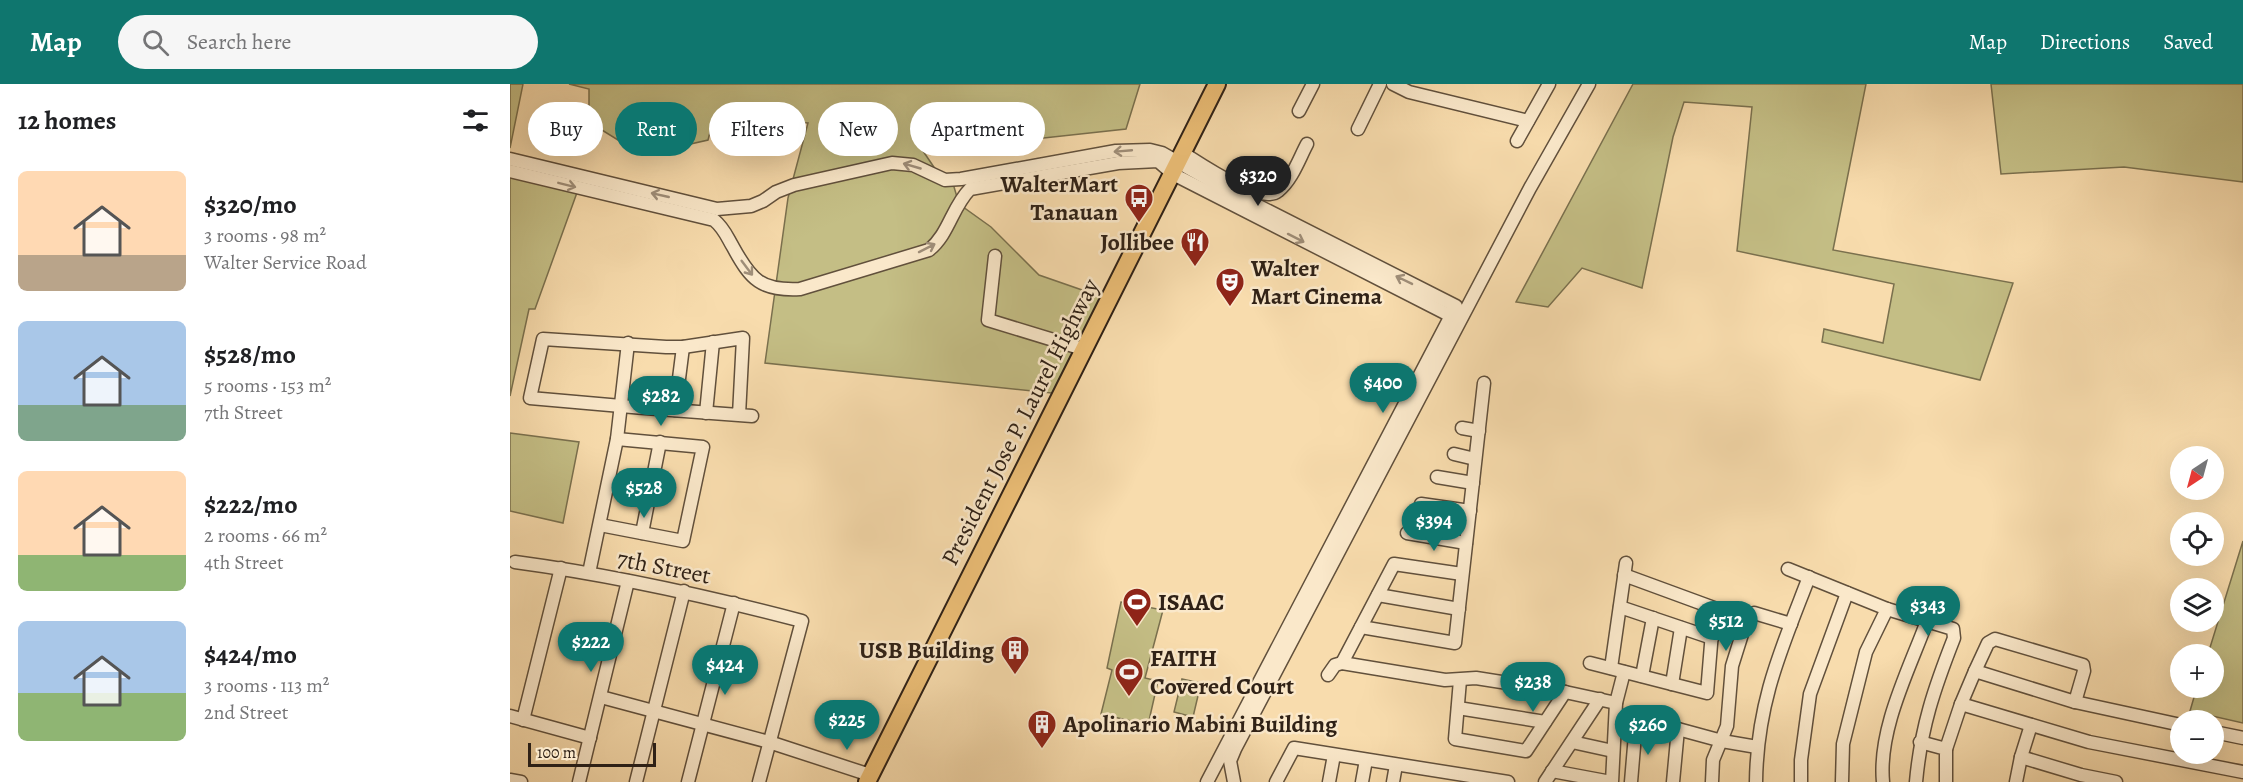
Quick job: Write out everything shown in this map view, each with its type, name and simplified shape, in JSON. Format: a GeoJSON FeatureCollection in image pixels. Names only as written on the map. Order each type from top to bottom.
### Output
{"type":"FeatureCollection","features":[{"type":"Feature","properties":{"kind":"highway","name":"President Jose P. Laurel Highway"},"geometry":{"type":"LineString","coordinates":[[868,779],[1217,84]]}},
{"type":"Feature","properties":{"kind":"street"},"geometry":{"type":"LineString","coordinates":[[1299,111],[1313,84]]}},
{"type":"Feature","properties":{"kind":"street"},"geometry":{"type":"LineString","coordinates":[[1358,129],[1380,84]]}},
{"type":"Feature","properties":{"kind":"street"},"geometry":{"type":"LineString","coordinates":[[1393,84],[1409,92],[1528,121]]}},
{"type":"Feature","properties":{"kind":"street"},"geometry":{"type":"LineString","coordinates":[[1517,141],[1549,84]]}},
{"type":"Feature","properties":{"kind":"street"},"geometry":{"type":"LineString","coordinates":[[1233,781],[1230,761],[1234,749],[1530,188],[1588,84]]}},
{"type":"Feature","properties":{"kind":"street"},"geometry":{"type":"LineString","coordinates":[[1178,164],[1269,195],[1278,192],[1307,144]]}},
{"type":"Feature","properties":{"kind":"street"},"geometry":{"type":"LineString","coordinates":[[510,171],[716,214],[751,206],[794,185],[892,163],[913,165],[945,180],[968,184],[1116,152],[1150,150],[1162,153],[1178,164],[1456,306],[1260,676],[1207,782]]}},
{"type":"Feature","properties":{"kind":"street"},"geometry":{"type":"LineString","coordinates":[[510,159],[716,214],[750,274],[763,285],[778,290],[800,289],[929,250],[939,242],[968,184]]}},
{"type":"Feature","properties":{"kind":"street"},"geometry":{"type":"LineString","coordinates":[[1178,164],[1189,182],[1451,316]]}},
{"type":"Feature","properties":{"kind":"street"},"geometry":{"type":"LineString","coordinates":[[995,256],[988,320],[1083,349]]}},
{"type":"Feature","properties":{"kind":"street"},"geometry":{"type":"LineString","coordinates":[[739,415],[743,338],[683,346],[543,339],[530,398],[621,406],[752,416]]}},
{"type":"Feature","properties":{"kind":"street"},"geometry":{"type":"LineString","coordinates":[[706,412],[713,342]]}},
{"type":"Feature","properties":{"kind":"street"},"geometry":{"type":"LineString","coordinates":[[590,573],[617,439],[628,344]]}},
{"type":"Feature","properties":{"kind":"street"},"geometry":{"type":"LineString","coordinates":[[675,410],[683,346]]}},
{"type":"Feature","properties":{"kind":"street"},"geometry":{"type":"LineString","coordinates":[[1361,627],[1455,643],[1484,383]]}},
{"type":"Feature","properties":{"kind":"street"},"geometry":{"type":"LineString","coordinates":[[1461,428],[1479,431]]}},
{"type":"Feature","properties":{"kind":"street"},"geometry":{"type":"LineString","coordinates":[[600,525],[683,541],[703,447],[617,439]]}},
{"type":"Feature","properties":{"kind":"street"},"geometry":{"type":"LineString","coordinates":[[642,533],[660,442]]}},
{"type":"Feature","properties":{"kind":"street"},"geometry":{"type":"LineString","coordinates":[[1454,454],[1475,459]]}},
{"type":"Feature","properties":{"kind":"street"},"geometry":{"type":"LineString","coordinates":[[1437,477],[1473,483]]}},
{"type":"Feature","properties":{"kind":"street"},"geometry":{"type":"LineString","coordinates":[[1421,504],[1470,511]]}},
{"type":"Feature","properties":{"kind":"street"},"geometry":{"type":"LineString","coordinates":[[1407,533],[1466,543]]}},
{"type":"Feature","properties":{"kind":"street","name":"7th Street"},"geometry":{"type":"LineString","coordinates":[[515,562],[561,568],[684,591],[802,621],[769,742]]}},
{"type":"Feature","properties":{"kind":"street"},"geometry":{"type":"LineString","coordinates":[[1342,663],[1394,564],[1462,574]]}},
{"type":"Feature","properties":{"kind":"street"},"geometry":{"type":"LineString","coordinates":[[523,720],[561,568]]}},
{"type":"Feature","properties":{"kind":"street"},"geometry":{"type":"LineString","coordinates":[[1590,663],[1707,693],[1714,608],[1625,569],[1611,668]]}},
{"type":"Feature","properties":{"kind":"street"},"geometry":{"type":"LineString","coordinates":[[1788,569],[1887,609],[1953,629],[1954,634],[1933,692],[1920,742],[1916,782]]}},
{"type":"Feature","properties":{"kind":"street"},"geometry":{"type":"LineString","coordinates":[[1756,782],[1757,747],[1767,693],[1774,666],[1809,577]]}},
{"type":"Feature","properties":{"kind":"street"},"geometry":{"type":"LineString","coordinates":[[579,782],[628,581]]}},
{"type":"Feature","properties":{"kind":"street"},"geometry":{"type":"LineString","coordinates":[[636,782],[684,591]]}},
{"type":"Feature","properties":{"kind":"street"},"geometry":{"type":"LineString","coordinates":[[1801,782],[1800,760],[1810,694],[1847,592]]}},
{"type":"Feature","properties":{"kind":"street"},"geometry":{"type":"LineString","coordinates":[[1378,595],[1458,609]]}},
{"type":"Feature","properties":{"kind":"street"},"geometry":{"type":"LineString","coordinates":[[688,782],[734,603]]}},
{"type":"Feature","properties":{"kind":"street"},"geometry":{"type":"LineString","coordinates":[[1620,607],[1712,638]]}},
{"type":"Feature","properties":{"kind":"street"},"geometry":{"type":"LineString","coordinates":[[1842,782],[1843,744],[1866,652],[1887,609]]}},
{"type":"Feature","properties":{"kind":"street"},"geometry":{"type":"LineString","coordinates":[[1712,782],[1713,760],[1727,726],[1732,666],[1748,615],[1754,613],[1791,624]]}},
{"type":"Feature","properties":{"kind":"street"},"geometry":{"type":"LineString","coordinates":[[1642,676],[1653,618]]}},
{"type":"Feature","properties":{"kind":"street"},"geometry":{"type":"LineString","coordinates":[[1883,782],[1882,769],[1891,716],[1927,621]]}},
{"type":"Feature","properties":{"kind":"street"},"geometry":{"type":"LineString","coordinates":[[1672,684],[1681,628]]}},
{"type":"Feature","properties":{"kind":"street"},"geometry":{"type":"LineString","coordinates":[[1946,782],[1946,749],[1961,704],[1988,643],[1995,639],[2083,665],[2084,671],[2075,702]]}},
{"type":"Feature","properties":{"kind":"street"},"geometry":{"type":"LineString","coordinates":[[1328,675],[1335,665],[1342,663],[1445,680],[1476,678],[1565,692],[1616,703]]}},
{"type":"Feature","properties":{"kind":"street"},"geometry":{"type":"LineString","coordinates":[[1975,671],[2075,702],[2170,723]]}},
{"type":"Feature","properties":{"kind":"street"},"geometry":{"type":"LineString","coordinates":[[1600,699],[1549,777],[1611,782],[1616,703],[1624,672]]}},
{"type":"Feature","properties":{"kind":"street"},"geometry":{"type":"LineString","coordinates":[[1460,680],[1455,739],[1526,751],[1565,692]]}},
{"type":"Feature","properties":{"kind":"street"},"geometry":{"type":"LineString","coordinates":[[601,697],[769,742],[868,779]]}},
{"type":"Feature","properties":{"kind":"street"},"geometry":{"type":"LineString","coordinates":[[1961,704],[2089,742],[2243,772]]}},
{"type":"Feature","properties":{"kind":"street"},"geometry":{"type":"LineString","coordinates":[[1458,708],[1545,722]]}},
{"type":"Feature","properties":{"kind":"street"},"geometry":{"type":"LineString","coordinates":[[510,716],[590,738]]}},
{"type":"Feature","properties":{"kind":"street"},"geometry":{"type":"LineString","coordinates":[[1631,782],[1638,720],[1641,719],[1722,741],[1757,747]]}},
{"type":"Feature","properties":{"kind":"street"},"geometry":{"type":"LineString","coordinates":[[2016,782],[2031,725]]}},
{"type":"Feature","properties":{"kind":"street"},"geometry":{"type":"LineString","coordinates":[[1673,782],[1678,729]]}},
{"type":"Feature","properties":{"kind":"street"},"geometry":{"type":"LineString","coordinates":[[2224,734],[2243,738]]}},
{"type":"Feature","properties":{"kind":"street"},"geometry":{"type":"LineString","coordinates":[[759,782],[769,742]]}},
{"type":"Feature","properties":{"kind":"street"},"geometry":{"type":"LineString","coordinates":[[1572,742],[1613,751]]}},
{"type":"Feature","properties":{"kind":"street"},"geometry":{"type":"LineString","coordinates":[[1920,742],[1946,749]]}},
{"type":"Feature","properties":{"kind":"street"},"geometry":{"type":"LineString","coordinates":[[1276,782],[1294,748],[1396,765],[1426,776],[1508,782]]}},
{"type":"Feature","properties":{"kind":"street"},"geometry":{"type":"LineString","coordinates":[[1329,782],[1334,755]]}},
{"type":"Feature","properties":{"kind":"street"},"geometry":{"type":"LineString","coordinates":[[2021,757],[2081,775],[2116,782]]}},
{"type":"Feature","properties":{"kind":"street"},"geometry":{"type":"LineString","coordinates":[[1362,782],[1366,760]]}},
{"type":"Feature","properties":{"kind":"street"},"geometry":{"type":"LineString","coordinates":[[1393,782],[1396,765]]}},
{"type":"Feature","properties":{"kind":"street"},"geometry":{"type":"LineString","coordinates":[[510,780],[521,782]]}},
{"type":"Feature","properties":{"kind":"shaded area"},"geometry":{"type":"Polygon","coordinates":[[[510,84],[523,84],[510,148],[510,84]]]}},
{"type":"Feature","properties":{"kind":"shaded area"},"geometry":{"type":"Polygon","coordinates":[[[569,84],[1140,84],[1126,129],[1045,138],[1045,102],[910,102],[910,156],[926,156],[942,179],[952,180],[959,204],[991,227],[1039,275],[1108,299],[1061,394],[765,363],[788,198],[799,156],[806,156],[808,123],[806,123],[806,102],[709,102],[708,140],[697,142],[697,102],[615,102],[615,138],[603,131],[603,102],[589,102],[589,89],[569,84]]]}},
{"type":"Feature","properties":{"kind":"shaded area"},"geometry":{"type":"Polygon","coordinates":[[[1633,84],[1866,84],[1833,250],[2013,283],[1980,380],[1822,342],[1824,329],[1883,343],[1894,284],[1737,251],[1752,107],[1684,102],[1673,137],[1642,288],[1582,268],[1548,307],[1516,302],[1633,84]]]}},
{"type":"Feature","properties":{"kind":"shaded area"},"geometry":{"type":"Polygon","coordinates":[[[1991,84],[2243,84],[2243,182],[2124,167],[2001,174],[1991,84]]]}},
{"type":"Feature","properties":{"kind":"shaded area"},"geometry":{"type":"Polygon","coordinates":[[[510,171],[579,187],[535,309],[529,309],[510,396],[510,171]]]}},
{"type":"Feature","properties":{"kind":"shaded area"},"geometry":{"type":"Polygon","coordinates":[[[510,433],[579,442],[563,523],[510,511],[510,433]]]}},
{"type":"Feature","properties":{"kind":"shaded area"},"geometry":{"type":"Polygon","coordinates":[[[2243,541],[2243,723],[2224,719],[2224,710],[2190,710],[2194,698],[2224,698],[2224,644],[2211,644],[2215,632],[2224,632],[2224,602],[2243,541]]]}},
{"type":"Feature","properties":{"kind":"shaded area"},"geometry":{"type":"Polygon","coordinates":[[[1121,602],[1163,610],[1145,678],[1158,681],[1148,725],[1101,714],[1112,670],[1107,668],[1121,602]]]}},
{"type":"Feature","properties":{"kind":"shaded area"},"geometry":{"type":"Polygon","coordinates":[[[1182,679],[1201,683],[1193,717],[1174,712],[1182,679]]]}},
{"type":"Feature","properties":{"kind":"place","name":"WalterMart Tanauan"},"geometry":{"type":"Point","coordinates":[1139,224]}},
{"type":"Feature","properties":{"kind":"place","name":"Jollibee"},"geometry":{"type":"Point","coordinates":[1195,268]}},
{"type":"Feature","properties":{"kind":"place","name":"Walter Mart Cinema"},"geometry":{"type":"Point","coordinates":[1230,308]}},
{"type":"Feature","properties":{"kind":"place","name":"ISAAC"},"geometry":{"type":"Point","coordinates":[1137,628]}},
{"type":"Feature","properties":{"kind":"place","name":"USB Building"},"geometry":{"type":"Point","coordinates":[1015,676]}},
{"type":"Feature","properties":{"kind":"place","name":"FAITH Covered Court"},"geometry":{"type":"Point","coordinates":[1129,698]}},
{"type":"Feature","properties":{"kind":"place","name":"Apolinario Mabini Building"},"geometry":{"type":"Point","coordinates":[1042,750]}}]}
